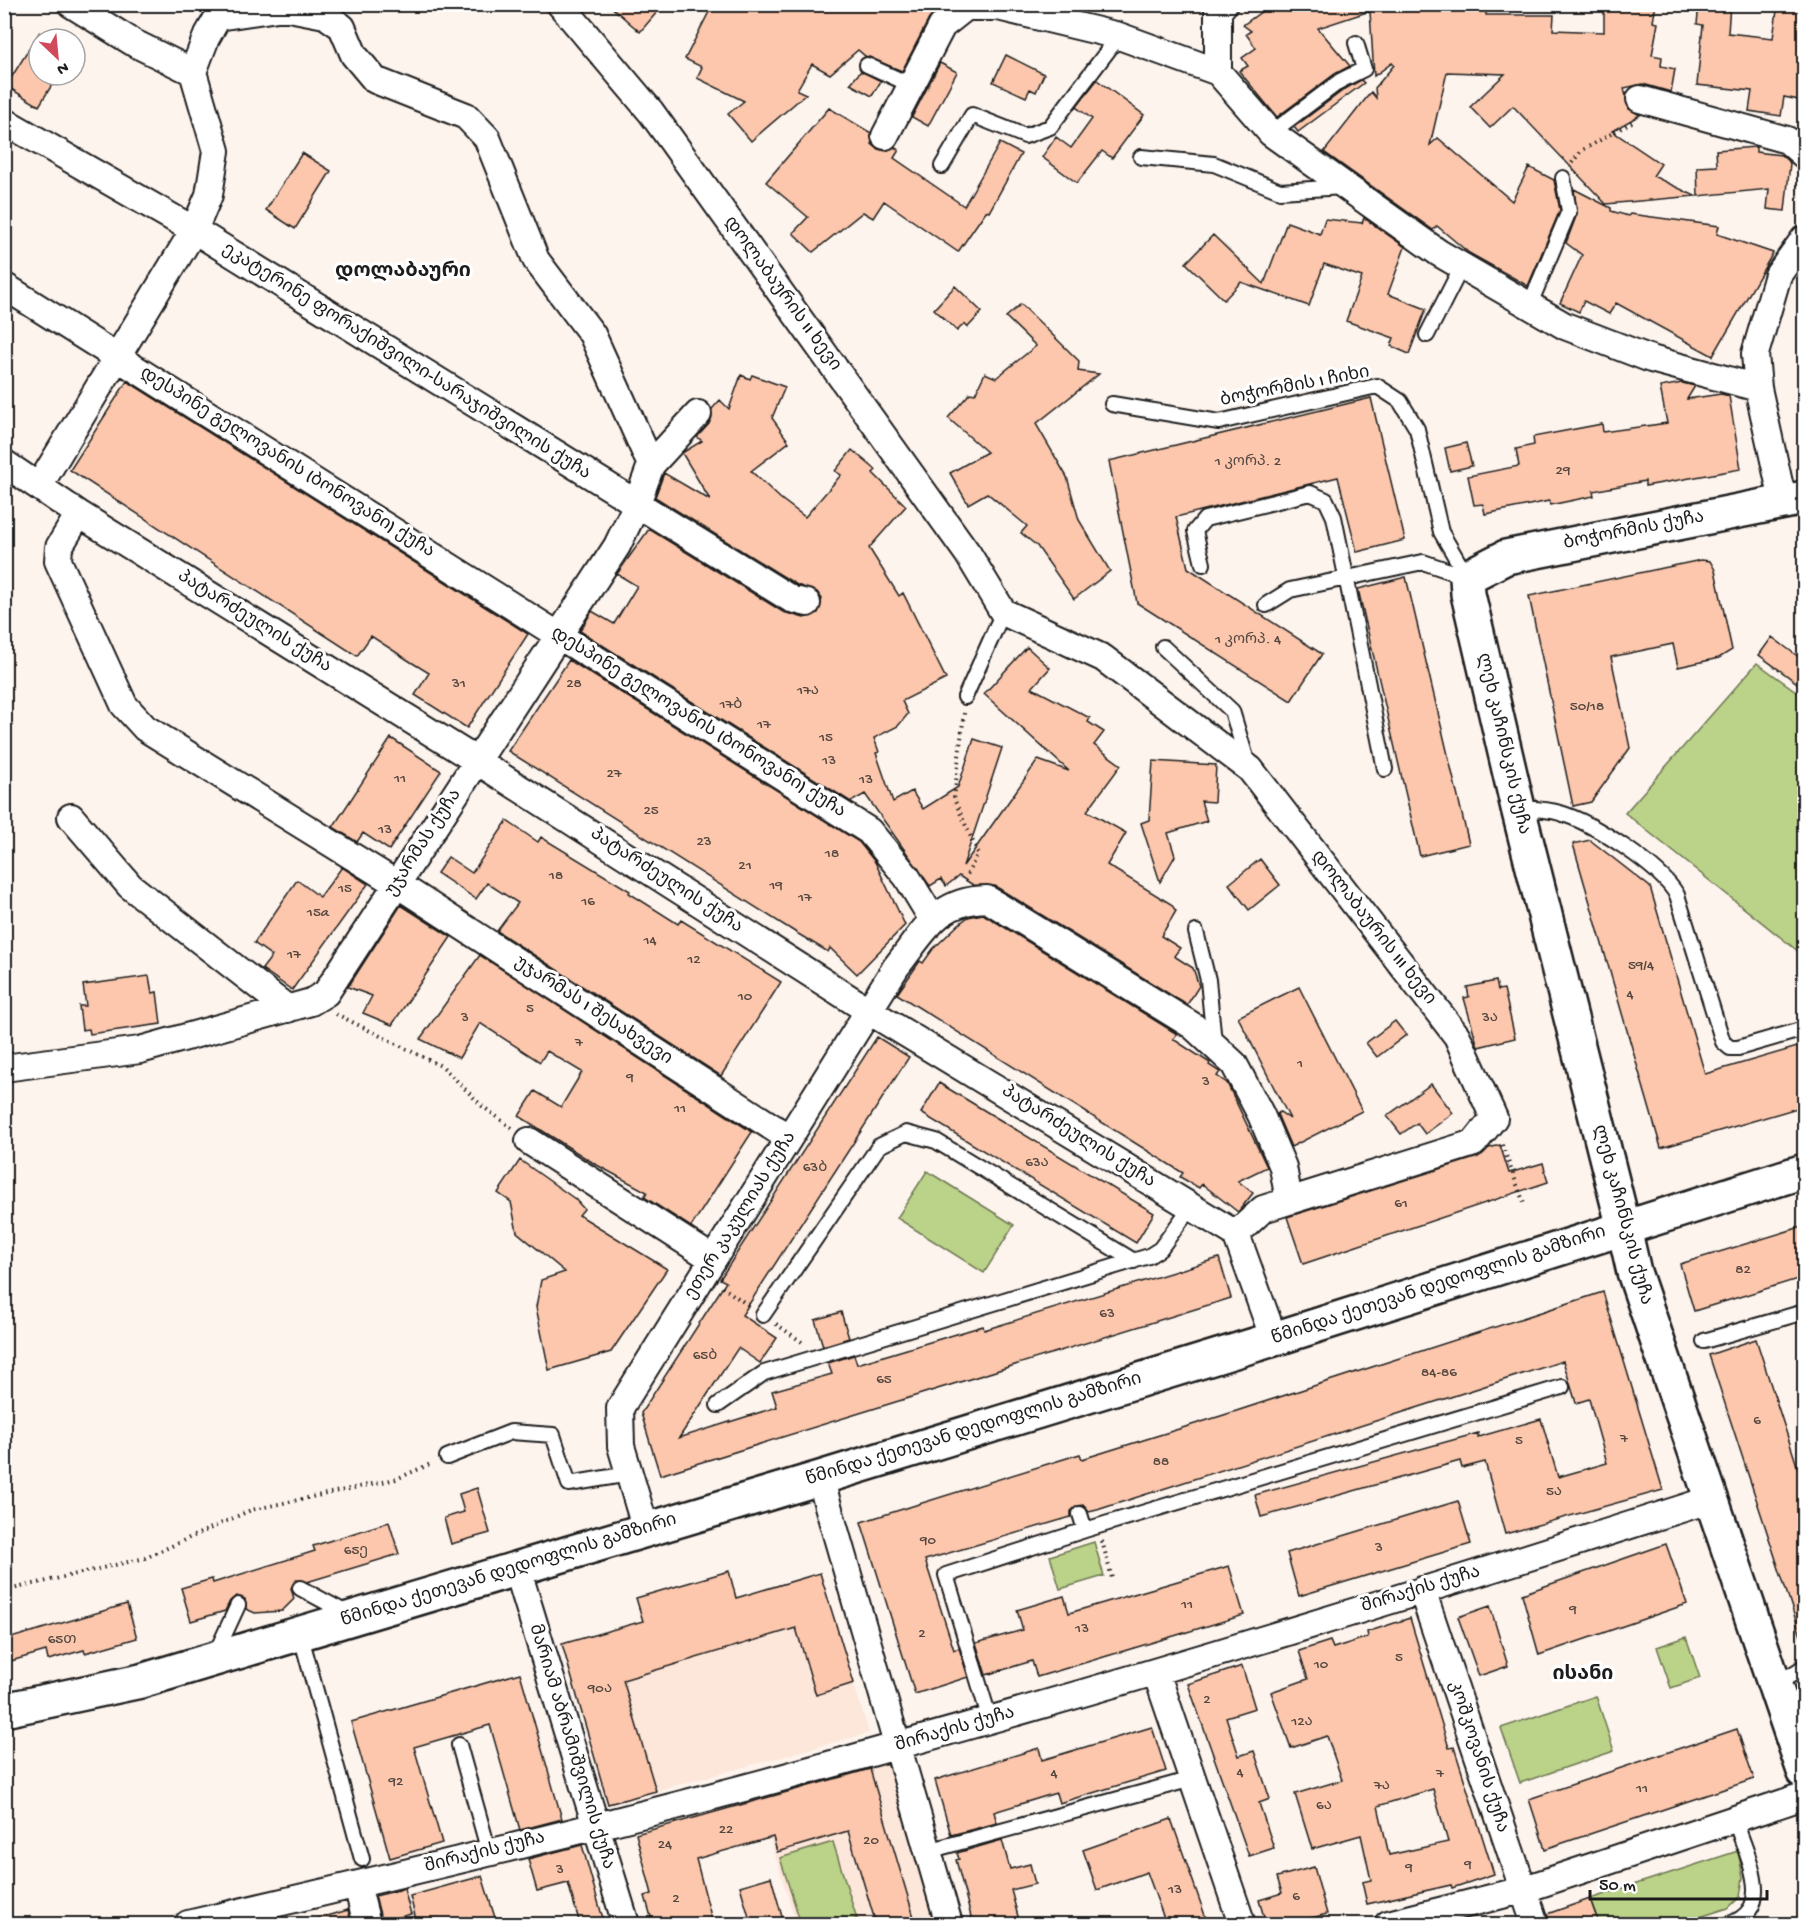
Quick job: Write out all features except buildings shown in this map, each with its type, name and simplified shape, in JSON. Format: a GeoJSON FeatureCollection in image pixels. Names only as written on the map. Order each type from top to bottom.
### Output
{"type":"FeatureCollection","features":[{"type":"Feature","properties":{"kind":"main road","name":"ბოჭორმის ქუჩა"},"geometry":{"type":"LineString","coordinates":[[1467,577],[1506,556],[1794,500]]}},
{"type":"Feature","properties":{"kind":"main road","name":"ლეხ კაჩინსკის ქუჩა"},"geometry":{"type":"LineString","coordinates":[[1467,577],[1468,594],[1518,808],[1634,1272],[1804,1771]]}},
{"type":"Feature","properties":{"kind":"main road","name":"წმინდა ქეთევან დედოფლის გამზირი"},"geometry":{"type":"LineString","coordinates":[[4,1734],[141,1681],[820,1478],[1274,1339],[1804,1171]]}},
{"type":"Feature","properties":{"kind":"main road","name":"წმინდა ქეთევან დედოფლის გამზირი"},"geometry":{"type":"LineString","coordinates":[[4,1710],[141,1681]]}},
{"type":"Feature","properties":{"kind":"street"},"geometry":{"type":"LineString","coordinates":[[71,4],[134,43],[194,72]]}},
{"type":"Feature","properties":{"kind":"street","name":"დოლაბაურის II ხევი"},"geometry":{"type":"LineString","coordinates":[[560,4],[651,112],[998,602]]}},
{"type":"Feature","properties":{"kind":"street"},"geometry":{"type":"LineString","coordinates":[[1218,72],[1218,11],[1224,4]]}},
{"type":"Feature","properties":{"kind":"street"},"geometry":{"type":"LineString","coordinates":[[885,135],[942,26],[965,6],[998,7],[1119,36],[1218,72],[1271,133],[1343,186],[1462,266],[1565,326],[1651,359],[1758,388]]}},
{"type":"Feature","properties":{"kind":"street"},"geometry":{"type":"LineString","coordinates":[[39,486],[194,230],[210,195],[216,151],[194,72],[206,38],[219,17],[284,7],[325,15],[342,27],[354,55],[375,80],[466,116],[488,138],[536,260],[592,334],[651,465]]}},
{"type":"Feature","properties":{"kind":"street"},"geometry":{"type":"LineString","coordinates":[[1651,102],[1787,140],[1804,155]]}},
{"type":"Feature","properties":{"kind":"street","name":"ეკატერინე ფორაქიშვილი-სარაჯიშვილის ქუჩა"},"geometry":{"type":"LineString","coordinates":[[4,121],[194,230],[636,506],[791,599],[807,603]]}},
{"type":"Feature","properties":{"kind":"street"},"geometry":{"type":"LineString","coordinates":[[1794,500],[1758,388],[1755,354],[1778,275],[1804,239]]}},
{"type":"Feature","properties":{"kind":"street","name":"დესპინე გელოვანის (ბონოვანი) ქუჩა"},"geometry":{"type":"LineString","coordinates":[[4,285],[870,831],[907,877],[942,913]]}},
{"type":"Feature","properties":{"kind":"street","name":"უჯარმას ქუჩა"},"geometry":{"type":"LineString","coordinates":[[300,1005],[327,993],[557,635],[617,546],[636,506],[651,465],[698,414]]}},
{"type":"Feature","properties":{"kind":"street","name":"პატარძეულის ქუჩა"},"geometry":{"type":"LineString","coordinates":[[4,463],[79,514],[477,760],[869,1011],[1236,1234]]}},
{"type":"Feature","properties":{"kind":"street","name":"უჯარმას I შესახვევი"},"geometry":{"type":"LineString","coordinates":[[79,514],[58,547],[58,561],[123,705],[145,728],[397,884],[789,1138]]}},
{"type":"Feature","properties":{"kind":"street","name":"დოლაბაურის III ხევი"},"geometry":{"type":"LineString","coordinates":[[998,602],[1103,658],[1250,769],[1457,1036],[1494,1118]]}},
{"type":"Feature","properties":{"kind":"street"},"geometry":{"type":"LineString","coordinates":[[70,817],[130,886],[300,1005]]}},
{"type":"Feature","properties":{"kind":"street"},"geometry":{"type":"LineString","coordinates":[[942,913],[967,899],[987,899],[1193,1026],[1234,1064],[1261,1115],[1283,1167],[1289,1201]]}},
{"type":"Feature","properties":{"kind":"street","name":"ეთერ კაკულიას ქუჩა"},"geometry":{"type":"LineString","coordinates":[[646,1530],[621,1446],[620,1408],[896,967],[942,913]]}},
{"type":"Feature","properties":{"kind":"street"},"geometry":{"type":"LineString","coordinates":[[4,1068],[140,1050],[300,1005]]}},
{"type":"Feature","properties":{"kind":"street"},"geometry":{"type":"LineString","coordinates":[[1274,1339],[1236,1234],[1263,1209],[1474,1143],[1494,1118]]}},
{"type":"Feature","properties":{"kind":"street"},"geometry":{"type":"LineString","coordinates":[[529,1141],[713,1259]]}},
{"type":"Feature","properties":{"kind":"street"},"geometry":{"type":"LineString","coordinates":[[820,1478],[949,1924]]}},
{"type":"Feature","properties":{"kind":"street","name":"შირაქის ქუჩა"},"geometry":{"type":"LineString","coordinates":[[188,1924],[596,1826],[898,1746],[1156,1672],[1712,1500]]}},
{"type":"Feature","properties":{"kind":"street","name":"მარიამ აბრამიშვილის ქუჩა"},"geometry":{"type":"LineString","coordinates":[[517,1568],[626,1924]]}},
{"type":"Feature","properties":{"kind":"street","name":"კოშკოვანის ქუჩა"},"geometry":{"type":"LineString","coordinates":[[1422,1590],[1534,1924]]}},
{"type":"Feature","properties":{"kind":"street"},"geometry":{"type":"LineString","coordinates":[[1156,1672],[1242,1924]]}},
{"type":"Feature","properties":{"kind":"street"},"geometry":{"type":"LineString","coordinates":[[1388,1924],[1522,1890],[1804,1796]]}},
{"type":"Feature","properties":{"kind":"street"},"geometry":{"type":"LineString","coordinates":[[357,1885],[368,1924]]}},
{"type":"Feature","properties":{"kind":"lane"},"geometry":{"type":"LineString","coordinates":[[942,166],[972,115],[1025,136],[1050,127],[1119,36]]}},
{"type":"Feature","properties":{"kind":"lane"},"geometry":{"type":"LineString","coordinates":[[1271,133],[1340,81],[1364,69],[1356,43]]}},
{"type":"Feature","properties":{"kind":"lane"},"geometry":{"type":"LineString","coordinates":[[867,65],[911,85]]}},
{"type":"Feature","properties":{"kind":"lane"},"geometry":{"type":"LineString","coordinates":[[1141,157],[1214,164],[1280,191],[1343,186]]}},
{"type":"Feature","properties":{"kind":"lane"},"geometry":{"type":"LineString","coordinates":[[1530,304],[1569,211],[1563,178]]}},
{"type":"Feature","properties":{"kind":"lane"},"geometry":{"type":"LineString","coordinates":[[1427,335],[1462,266]]}},
{"type":"Feature","properties":{"kind":"lane","name":"ბოჭორმის I ჩიხი"},"geometry":{"type":"LineString","coordinates":[[1112,404],[1219,422],[1377,386],[1400,401],[1417,429],[1441,532],[1467,577]]}},
{"type":"Feature","properties":{"kind":"lane"},"geometry":{"type":"LineString","coordinates":[[1203,564],[1195,531],[1205,519],[1310,493],[1326,500],[1334,517],[1385,769]]}},
{"type":"Feature","properties":{"kind":"lane"},"geometry":{"type":"LineString","coordinates":[[1266,605],[1290,590],[1423,562],[1467,577]]}},
{"type":"Feature","properties":{"kind":"lane"},"geometry":{"type":"LineString","coordinates":[[965,697],[998,602]]}},
{"type":"Feature","properties":{"kind":"lane"},"geometry":{"type":"LineString","coordinates":[[1163,647],[1232,711],[1250,769]]}},
{"type":"Feature","properties":{"kind":"lane"},"geometry":{"type":"LineString","coordinates":[[1518,808],[1559,812],[1587,824],[1658,871],[1669,881],[1677,895],[1723,1042],[1730,1048],[1738,1048],[1804,1029]]}},
{"type":"Feature","properties":{"kind":"lane"},"geometry":{"type":"LineString","coordinates":[[1196,932],[1208,980],[1214,1045]]}},
{"type":"Feature","properties":{"kind":"lane"},"geometry":{"type":"LineString","coordinates":[[763,1315],[879,1146],[906,1133],[936,1141],[1134,1261]]}},
{"type":"Feature","properties":{"kind":"lane"},"geometry":{"type":"LineString","coordinates":[[718,1405],[764,1373],[1134,1261],[1160,1249],[1191,1207]]}},
{"type":"Feature","properties":{"kind":"lane"},"geometry":{"type":"LineString","coordinates":[[1704,1341],[1804,1312]]}},
{"type":"Feature","properties":{"kind":"lane"},"geometry":{"type":"LineString","coordinates":[[990,1720],[946,1575],[1085,1530],[1562,1387]]}},
{"type":"Feature","properties":{"kind":"lane"},"geometry":{"type":"LineString","coordinates":[[447,1457],[511,1432],[553,1435],[569,1484],[629,1474]]}},
{"type":"Feature","properties":{"kind":"lane"},"geometry":{"type":"LineString","coordinates":[[1080,1514],[1085,1530]]}},
{"type":"Feature","properties":{"kind":"lane"},"geometry":{"type":"LineString","coordinates":[[300,1588],[354,1617]]}},
{"type":"Feature","properties":{"kind":"lane"},"geometry":{"type":"LineString","coordinates":[[213,1659],[238,1605]]}},
{"type":"Feature","properties":{"kind":"lane"},"geometry":{"type":"LineString","coordinates":[[300,1633],[362,1859]]}},
{"type":"Feature","properties":{"kind":"lane"},"geometry":{"type":"LineString","coordinates":[[1775,1685],[1804,1667]]}},
{"type":"Feature","properties":{"kind":"lane"},"geometry":{"type":"LineString","coordinates":[[459,1745],[489,1852]]}},
{"type":"Feature","properties":{"kind":"lane"},"geometry":{"type":"LineString","coordinates":[[928,1851],[1192,1779]]}},
{"type":"Feature","properties":{"kind":"lane"},"geometry":{"type":"LineString","coordinates":[[1729,1924],[1744,1919],[1754,1906],[1756,1888],[1735,1820]]}},
{"type":"Feature","properties":{"kind":"path"},"geometry":{"type":"LineString","coordinates":[[1563,178],[1563,174],[1581,151],[1651,102]]}},
{"type":"Feature","properties":{"kind":"path"},"geometry":{"type":"LineString","coordinates":[[942,913],[978,853],[954,799],[965,697]]}},
{"type":"Feature","properties":{"kind":"path"},"geometry":{"type":"LineString","coordinates":[[300,1005],[443,1067],[482,1106],[529,1141]]}},
{"type":"Feature","properties":{"kind":"path"},"geometry":{"type":"LineString","coordinates":[[1494,1118],[1525,1206]]}},
{"type":"Feature","properties":{"kind":"path"},"geometry":{"type":"LineString","coordinates":[[4,1591],[145,1558],[251,1510],[396,1479],[447,1457]]}},
{"type":"Feature","properties":{"kind":"path"},"geometry":{"type":"LineString","coordinates":[[1100,1535],[1112,1578]]}},
{"type":"Feature","properties":{"kind":"shaded area"},"geometry":{"type":"Polygon","coordinates":[[[729,1571],[737,1597],[820,1573],[869,1733],[608,1804],[562,1644],[642,1621],[636,1598],[729,1571]]]}},
{"type":"Feature","properties":{"kind":"shaded area"},"geometry":{"type":"Polygon","coordinates":[[[875,1757],[893,1768],[935,1924],[796,1924],[755,1790],[875,1757]]]}},
{"type":"Feature","properties":{"kind":"green space"},"geometry":{"type":"Polygon","coordinates":[[[1757,663],[1804,697],[1804,956],[1625,813],[1757,663]]]}},
{"type":"Feature","properties":{"kind":"green space"},"geometry":{"type":"Polygon","coordinates":[[[927,1171],[1014,1225],[984,1273],[897,1218],[927,1171]]]}},
{"type":"Feature","properties":{"kind":"green space"},"geometry":{"type":"Polygon","coordinates":[[[1094,1542],[1104,1576],[1060,1589],[1050,1556],[1094,1542]]]}},
{"type":"Feature","properties":{"kind":"green space"},"geometry":{"type":"Polygon","coordinates":[[[1686,1637],[1700,1678],[1671,1688],[1657,1647],[1686,1637]]]}},
{"type":"Feature","properties":{"kind":"green space"},"geometry":{"type":"Polygon","coordinates":[[[1596,1696],[1614,1751],[1520,1783],[1501,1728],[1596,1696]]]}},
{"type":"Feature","properties":{"kind":"green space"},"geometry":{"type":"Polygon","coordinates":[[[833,1842],[857,1919],[838,1924],[801,1924],[780,1858],[833,1842]]]}},
{"type":"Feature","properties":{"kind":"green space"},"geometry":{"type":"Polygon","coordinates":[[[1738,1851],[1743,1877],[1740,1897],[1728,1908],[1678,1924],[1595,1924],[1599,1923],[1590,1899],[1738,1851]]]}},
{"type":"Feature","properties":{"kind":"district","name":"დოლაბაური"},"geometry":{"type":"Point","coordinates":[403,272]}},
{"type":"Feature","properties":{"kind":"district","name":"ისანი"},"geometry":{"type":"Point","coordinates":[1583,1675]}}]}
